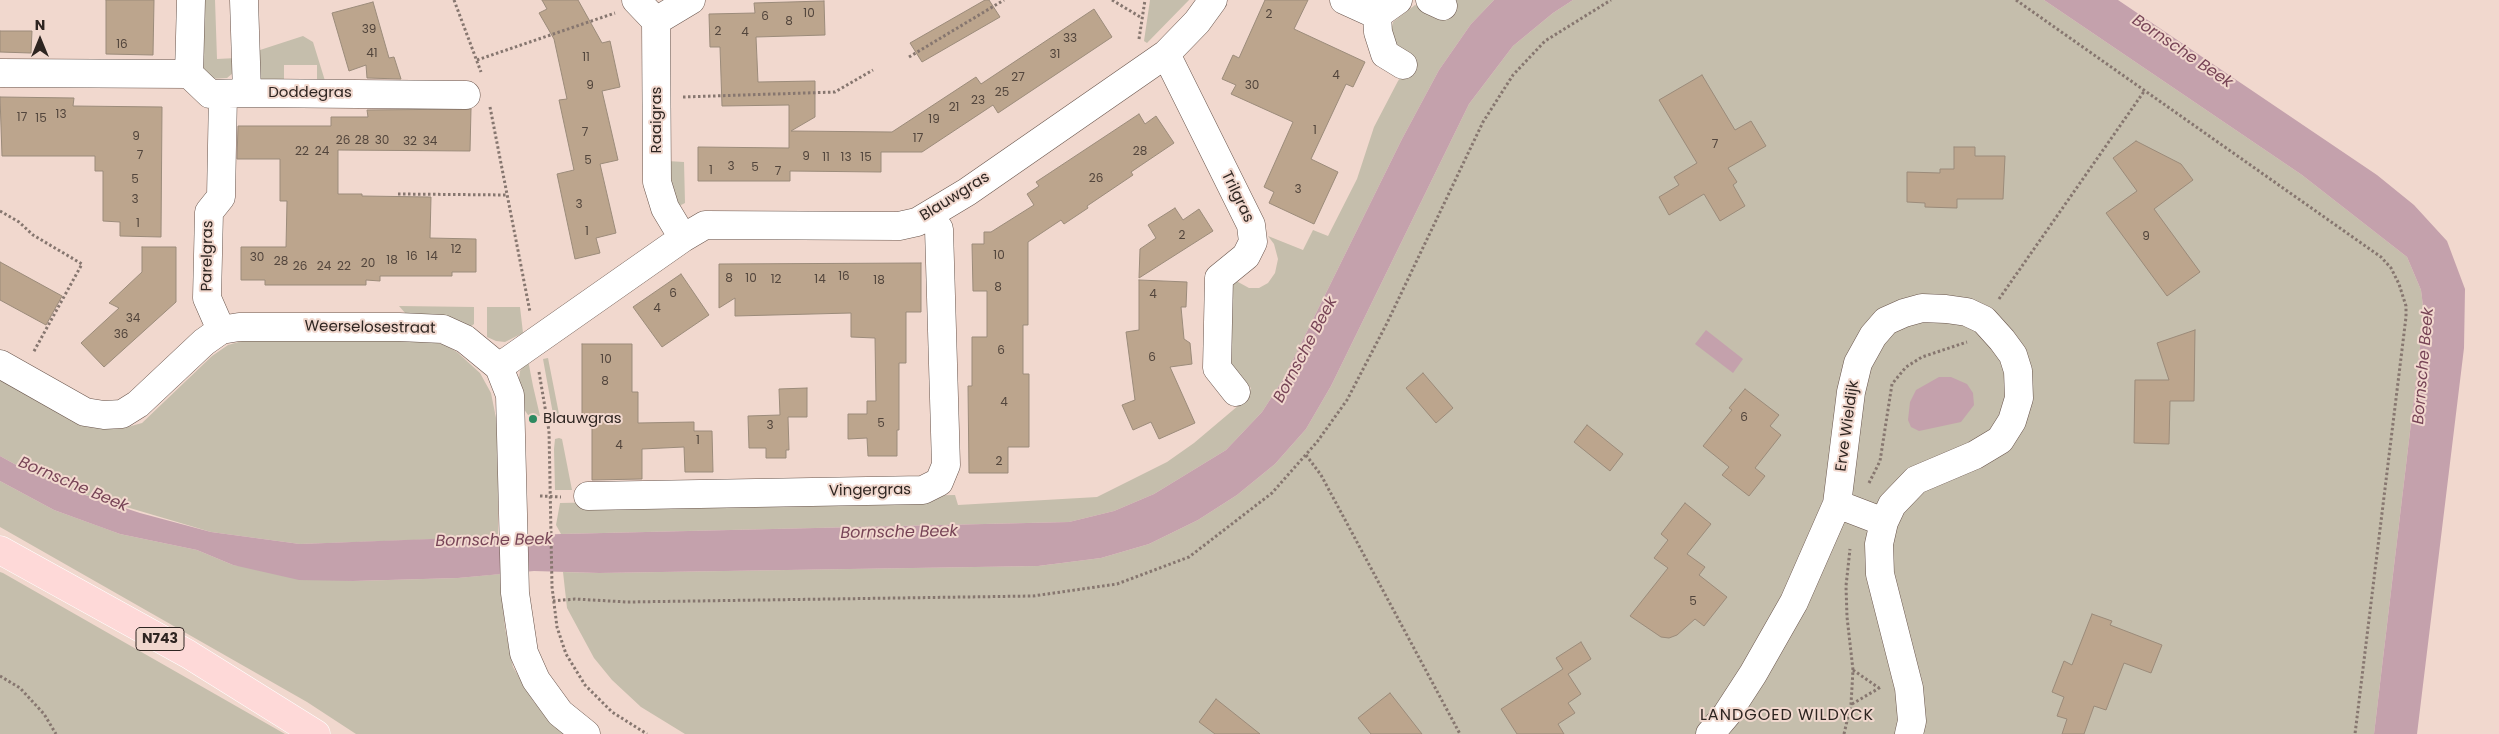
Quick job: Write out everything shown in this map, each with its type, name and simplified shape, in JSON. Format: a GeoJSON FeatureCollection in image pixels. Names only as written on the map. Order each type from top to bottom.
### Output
{"type":"FeatureCollection","features":[{"type":"Feature","properties":{"kind":"main road","name":"N743"},"geometry":{"type":"LineString","coordinates":[[0,550],[188,654],[316,734]]}},
{"type":"Feature","properties":{"kind":"street"},"geometry":{"type":"LineString","coordinates":[[189,74],[191,0]]}},
{"type":"Feature","properties":{"kind":"street","name":"Doddegras"},"geometry":{"type":"LineString","coordinates":[[244,0],[235,94],[479,92]]}},
{"type":"Feature","properties":{"kind":"street"},"geometry":{"type":"LineString","coordinates":[[643,8],[691,0]]}},
{"type":"Feature","properties":{"kind":"street","name":"Blauwgras"},"geometry":{"type":"LineString","coordinates":[[500,367],[683,238],[705,225],[899,226],[917,222],[967,192],[1159,58],[1197,22],[1213,0]]}},
{"type":"Feature","properties":{"kind":"street"},"geometry":{"type":"LineString","coordinates":[[1344,0],[1387,7],[1378,32],[1385,54],[1403,65]]}},
{"type":"Feature","properties":{"kind":"street","name":"Raaigras"},"geometry":{"type":"LineString","coordinates":[[643,8],[658,97],[657,182],[665,208],[683,238]]}},
{"type":"Feature","properties":{"kind":"street","name":"Trilgras"},"geometry":{"type":"LineString","coordinates":[[1159,58],[1251,225],[1253,242],[1246,256],[1219,278],[1217,368],[1236,392]]}},
{"type":"Feature","properties":{"kind":"street"},"geometry":{"type":"LineString","coordinates":[[0,73],[189,74],[210,94],[235,94]]}},
{"type":"Feature","properties":{"kind":"street","name":"Parelgras"},"geometry":{"type":"LineString","coordinates":[[221,330],[207,298],[209,212],[221,197],[235,94]]}},
{"type":"Feature","properties":{"kind":"street","name":"Vingergras"},"geometry":{"type":"LineString","coordinates":[[588,496],[923,490],[939,482],[946,465],[939,229],[929,215]]}},
{"type":"Feature","properties":{"kind":"street","name":"Erve Wieldijk"},"geometry":{"type":"LineString","coordinates":[[1710,734],[1727,714],[1753,674],[1794,602],[1837,504],[1851,392],[1858,363],[1873,336],[1886,321],[1922,308],[1966,312],[1984,320],[2002,340],[2012,355],[2018,371],[2019,398],[2012,421],[2000,440],[1975,455],[1916,480],[1892,505],[1884,522],[1879,544],[1880,574],[1909,688],[1912,721],[1909,734]]}},
{"type":"Feature","properties":{"kind":"street","name":"Weerselosestraat"},"geometry":{"type":"LineString","coordinates":[[10,370],[85,412],[104,415],[122,414],[138,404],[204,342],[221,330],[239,327],[443,329],[465,339],[500,367]]}},
{"type":"Feature","properties":{"kind":"street"},"geometry":{"type":"LineString","coordinates":[[500,367],[510,395],[511,523],[515,593],[524,653],[536,680],[560,713],[586,734]]}},
{"type":"Feature","properties":{"kind":"street"},"geometry":{"type":"LineString","coordinates":[[1837,504],[1884,522]]}},
{"type":"Feature","properties":{"kind":"path"},"geometry":{"type":"LineString","coordinates":[[454,0],[477,60],[479,92],[508,195],[528,301],[533,342],[549,431],[549,517],[552,587],[557,627],[566,654],[585,685],[612,712],[647,734]]}},
{"type":"Feature","properties":{"kind":"path"},"geometry":{"type":"LineString","coordinates":[[909,57],[1004,0]]}},
{"type":"Feature","properties":{"kind":"path"},"geometry":{"type":"LineString","coordinates":[[1112,0],[1142,18]]}},
{"type":"Feature","properties":{"kind":"path"},"geometry":{"type":"LineString","coordinates":[[1145,0],[1139,43],[1159,58]]}},
{"type":"Feature","properties":{"kind":"path"},"geometry":{"type":"LineString","coordinates":[[553,600],[575,599],[628,602],[1033,596],[1117,584],[1189,557],[1272,493],[1306,454],[1346,400],[1387,323],[1483,122],[1508,83],[1545,41],[1611,0]]}},
{"type":"Feature","properties":{"kind":"path"},"geometry":{"type":"LineString","coordinates":[[2016,0],[2381,257],[2391,268],[2399,284],[2406,306],[2406,317],[2354,734]]}},
{"type":"Feature","properties":{"kind":"path"},"geometry":{"type":"LineString","coordinates":[[477,60],[619,12],[643,8]]}},
{"type":"Feature","properties":{"kind":"path"},"geometry":{"type":"LineString","coordinates":[[658,97],[835,92],[873,70]]}},
{"type":"Feature","properties":{"kind":"path"},"geometry":{"type":"LineString","coordinates":[[1984,320],[2145,90]]}},
{"type":"Feature","properties":{"kind":"path"},"geometry":{"type":"LineString","coordinates":[[398,194],[508,195]]}},
{"type":"Feature","properties":{"kind":"path"},"geometry":{"type":"LineString","coordinates":[[0,211],[19,222],[33,236],[82,264],[10,370]]}},
{"type":"Feature","properties":{"kind":"path"},"geometry":{"type":"LineString","coordinates":[[1306,454],[1320,475],[1460,734]]}},
{"type":"Feature","properties":{"kind":"path"},"geometry":{"type":"LineString","coordinates":[[1853,670],[1879,688]]}},
{"type":"Feature","properties":{"kind":"path"},"geometry":{"type":"LineString","coordinates":[[0,676],[20,688],[44,714],[56,734]]}},
{"type":"Feature","properties":{"kind":"path"},"geometry":{"type":"LineString","coordinates":[[1851,704],[1879,688],[1909,688]]}},
{"type":"Feature","properties":{"kind":"shaded area"},"geometry":{"type":"Polygon","coordinates":[[[200,0],[215,0],[217,59],[236,58],[233,73],[227,78],[208,79],[199,60],[200,0]]]}},
{"type":"Feature","properties":{"kind":"shaded area"},"geometry":{"type":"Polygon","coordinates":[[[1150,0],[1189,0],[1147,43],[1144,41],[1150,0]]]}},
{"type":"Feature","properties":{"kind":"shaded area"},"geometry":{"type":"Polygon","coordinates":[[[1455,0],[1494,0],[1471,24],[1439,70],[1402,139],[1284,378],[1262,412],[1226,450],[1154,494],[1114,511],[1069,522],[561,534],[556,525],[560,503],[955,495],[958,505],[1097,497],[1167,462],[1194,443],[1239,405],[1251,388],[1226,365],[1229,277],[1249,288],[1259,288],[1268,283],[1275,273],[1278,259],[1274,244],[1268,236],[1303,250],[1313,230],[1328,236],[1357,179],[1374,127],[1398,81],[1414,59],[1394,45],[1391,31],[1393,22],[1415,5],[1436,16],[1455,0]]]}},
{"type":"Feature","properties":{"kind":"shaded area"},"geometry":{"type":"Polygon","coordinates":[[[1573,0],[2044,0],[2302,175],[2407,257],[2421,290],[2424,314],[2374,734],[685,734],[641,707],[612,680],[594,658],[567,608],[563,572],[1038,566],[1101,558],[1149,544],[1198,520],[1237,495],[1275,464],[1306,429],[1331,386],[1469,104],[1513,46],[1553,13],[1573,0]]]}},
{"type":"Feature","properties":{"kind":"shaded area"},"geometry":{"type":"Polygon","coordinates":[[[303,36],[313,42],[326,84],[317,83],[317,65],[284,65],[284,83],[259,80],[258,54],[260,50],[303,36]]]}},
{"type":"Feature","properties":{"kind":"shaded area"},"geometry":{"type":"Polygon","coordinates":[[[667,161],[684,162],[685,203],[679,206],[671,189],[667,161]]]}},
{"type":"Feature","properties":{"kind":"shaded area"},"geometry":{"type":"Polygon","coordinates":[[[399,306],[474,307],[474,324],[470,327],[406,314],[399,306]]]}},
{"type":"Feature","properties":{"kind":"shaded area"},"geometry":{"type":"Polygon","coordinates":[[[487,307],[520,307],[523,333],[505,342],[487,337],[487,307]]]}},
{"type":"Feature","properties":{"kind":"shaded area"},"geometry":{"type":"Polygon","coordinates":[[[350,336],[427,341],[443,344],[457,352],[480,373],[491,393],[498,428],[498,537],[300,544],[211,532],[79,493],[27,471],[0,456],[0,375],[88,424],[107,429],[124,428],[142,423],[212,356],[228,345],[242,341],[350,336]]]}},
{"type":"Feature","properties":{"kind":"shaded area"},"geometry":{"type":"Polygon","coordinates":[[[548,358],[559,414],[553,414],[543,359],[548,358]]]}},
{"type":"Feature","properties":{"kind":"shaded area"},"geometry":{"type":"Polygon","coordinates":[[[528,360],[540,416],[528,415],[521,405],[518,386],[520,371],[528,360]]]}},
{"type":"Feature","properties":{"kind":"shaded area"},"geometry":{"type":"Polygon","coordinates":[[[555,439],[562,439],[572,490],[555,490],[554,449],[555,439]]]}},
{"type":"Feature","properties":{"kind":"shaded area"},"geometry":{"type":"Polygon","coordinates":[[[0,481],[54,510],[120,534],[197,550],[233,565],[353,581],[458,578],[500,574],[505,628],[513,667],[534,702],[565,734],[356,734],[307,702],[0,527],[0,481]]]}},
{"type":"Feature","properties":{"kind":"shaded area"},"geometry":{"type":"Polygon","coordinates":[[[0,572],[3,573],[285,734],[0,734],[0,572]]]}},
{"type":"Feature","properties":{"kind":"water","name":"Bornsche Beek"},"geometry":{"type":"Polygon","coordinates":[[[1494,0],[1573,0],[1553,13],[1513,46],[1469,104],[1331,386],[1306,429],[1275,464],[1237,495],[1198,520],[1149,544],[1101,558],[1038,566],[599,573],[534,571],[458,578],[353,581],[299,580],[233,565],[197,550],[120,534],[54,510],[0,481],[0,456],[27,471],[79,493],[140,513],[211,532],[300,544],[561,534],[1069,522],[1114,511],[1154,494],[1226,450],[1262,412],[1284,378],[1402,139],[1439,70],[1471,24],[1494,0]]]}},
{"type":"Feature","properties":{"kind":"water","name":"Bornsche Beek"},"geometry":{"type":"Polygon","coordinates":[[[2044,0],[2118,0],[2377,175],[2414,205],[2447,241],[2465,289],[2464,348],[2417,734],[2374,734],[2424,314],[2421,290],[2407,257],[2302,175],[2044,0]]]}},
{"type":"Feature","properties":{"kind":"water"},"geometry":{"type":"Polygon","coordinates":[[[1706,330],[1743,359],[1733,373],[1695,344],[1706,330]]]}},
{"type":"Feature","properties":{"kind":"water"},"geometry":{"type":"Polygon","coordinates":[[[1939,377],[1951,377],[1967,384],[1973,393],[1974,405],[1961,422],[1919,431],[1911,427],[1908,420],[1910,402],[1916,390],[1939,377]]]}},
{"type":"Feature","properties":{"kind":"building"},"geometry":{"type":"Polygon","coordinates":[[[106,0],[154,0],[153,55],[106,54],[106,0]]]}},
{"type":"Feature","properties":{"kind":"building"},"geometry":{"type":"Polygon","coordinates":[[[542,0],[578,0],[602,43],[610,41],[620,87],[602,91],[618,160],[600,164],[616,233],[596,238],[600,253],[575,259],[557,174],[574,170],[559,100],[567,99],[554,39],[539,13],[547,9],[542,0]]]}},
{"type":"Feature","properties":{"kind":"building"},"geometry":{"type":"Polygon","coordinates":[[[985,0],[989,0],[1000,17],[922,62],[910,43],[985,0]]]}},
{"type":"Feature","properties":{"kind":"building"},"geometry":{"type":"Polygon","coordinates":[[[1265,0],[1308,0],[1294,29],[1365,62],[1353,87],[1346,84],[1311,159],[1338,172],[1314,224],[1269,203],[1274,192],[1264,187],[1293,122],[1231,94],[1236,85],[1222,79],[1233,55],[1239,58],[1265,0]]]}},
{"type":"Feature","properties":{"kind":"building"},"geometry":{"type":"Polygon","coordinates":[[[824,1],[825,35],[756,37],[758,82],[815,81],[815,117],[791,131],[892,132],[976,77],[981,84],[1094,9],[1112,37],[998,113],[993,105],[922,152],[881,152],[881,172],[790,171],[790,181],[698,181],[698,147],[789,148],[789,105],[722,106],[720,47],[710,47],[709,14],[755,13],[754,3],[824,1]]]}},
{"type":"Feature","properties":{"kind":"building"},"geometry":{"type":"Polygon","coordinates":[[[373,2],[389,58],[394,57],[401,79],[367,78],[366,65],[349,71],[332,13],[373,2]]]}},
{"type":"Feature","properties":{"kind":"building"},"geometry":{"type":"Polygon","coordinates":[[[0,31],[32,31],[31,53],[0,52],[0,31]]]}},
{"type":"Feature","properties":{"kind":"building"},"geometry":{"type":"Polygon","coordinates":[[[1702,75],[1735,130],[1751,121],[1766,146],[1728,168],[1737,182],[1733,185],[1745,206],[1720,221],[1704,194],[1669,215],[1659,197],[1679,185],[1674,177],[1697,163],[1659,100],[1702,75]]]}},
{"type":"Feature","properties":{"kind":"building"},"geometry":{"type":"Polygon","coordinates":[[[0,97],[74,98],[73,106],[162,107],[161,237],[120,236],[120,222],[103,221],[103,171],[95,171],[95,156],[2,156],[0,97]]]}},
{"type":"Feature","properties":{"kind":"building"},"geometry":{"type":"Polygon","coordinates":[[[471,109],[470,151],[338,150],[338,194],[431,197],[430,238],[476,239],[476,272],[452,272],[452,276],[380,276],[380,281],[366,280],[366,285],[265,285],[265,280],[241,280],[241,247],[286,247],[287,201],[280,201],[280,159],[237,159],[238,126],[331,126],[331,117],[368,117],[367,110],[471,109]]]}},
{"type":"Feature","properties":{"kind":"building"},"geometry":{"type":"Polygon","coordinates":[[[1139,114],[1145,124],[1156,116],[1174,143],[1131,172],[1133,175],[1087,206],[1088,208],[1064,224],[1061,220],[1028,242],[1028,325],[1023,325],[1023,374],[1029,374],[1029,447],[1008,447],[1008,473],[969,473],[968,386],[972,386],[972,337],[987,337],[987,291],[973,291],[972,244],[984,244],[984,232],[991,232],[1034,205],[1027,194],[1039,186],[1036,182],[1139,114]]]}},
{"type":"Feature","properties":{"kind":"building"},"geometry":{"type":"Polygon","coordinates":[[[2136,141],[2181,164],[2193,180],[2154,209],[2200,272],[2167,296],[2106,213],[2137,191],[2113,158],[2136,141]]]}},
{"type":"Feature","properties":{"kind":"building"},"geometry":{"type":"Polygon","coordinates":[[[1954,147],[1975,147],[1975,156],[2005,156],[2003,199],[1957,199],[1957,208],[1925,207],[1925,203],[1907,202],[1907,172],[1940,173],[1940,169],[1954,169],[1954,147]]]}},
{"type":"Feature","properties":{"kind":"building"},"geometry":{"type":"Polygon","coordinates":[[[1175,208],[1183,220],[1199,209],[1213,231],[1139,278],[1140,249],[1156,238],[1148,225],[1175,208]]]}},
{"type":"Feature","properties":{"kind":"building"},"geometry":{"type":"Polygon","coordinates":[[[142,247],[176,247],[176,302],[104,367],[81,343],[119,308],[109,303],[142,272],[142,247]]]}},
{"type":"Feature","properties":{"kind":"building"},"geometry":{"type":"Polygon","coordinates":[[[0,262],[62,296],[46,325],[0,300],[0,262]]]}},
{"type":"Feature","properties":{"kind":"building"},"geometry":{"type":"Polygon","coordinates":[[[921,263],[921,312],[906,312],[906,363],[899,363],[897,456],[868,456],[867,438],[848,439],[848,414],[867,414],[867,401],[876,401],[875,338],[851,337],[851,313],[735,316],[735,298],[719,308],[719,264],[921,263]]]}},
{"type":"Feature","properties":{"kind":"building"},"geometry":{"type":"Polygon","coordinates":[[[681,274],[709,315],[662,347],[633,307],[681,274]]]}},
{"type":"Feature","properties":{"kind":"building"},"geometry":{"type":"Polygon","coordinates":[[[1139,280],[1187,282],[1186,307],[1181,307],[1184,339],[1190,343],[1192,364],[1170,367],[1195,423],[1159,439],[1151,422],[1133,430],[1122,405],[1135,400],[1126,332],[1139,330],[1139,280]]]}},
{"type":"Feature","properties":{"kind":"building"},"geometry":{"type":"Polygon","coordinates":[[[2195,330],[2194,401],[2170,401],[2169,444],[2134,443],[2135,380],[2169,380],[2157,343],[2195,330]]]}},
{"type":"Feature","properties":{"kind":"building"},"geometry":{"type":"Polygon","coordinates":[[[582,344],[632,344],[632,392],[638,392],[638,423],[694,422],[694,431],[712,431],[713,472],[685,472],[684,447],[642,449],[642,479],[592,480],[592,416],[582,416],[582,344]]]}},
{"type":"Feature","properties":{"kind":"building"},"geometry":{"type":"Polygon","coordinates":[[[1423,373],[1453,408],[1436,423],[1406,388],[1423,373]]]}},
{"type":"Feature","properties":{"kind":"building"},"geometry":{"type":"Polygon","coordinates":[[[807,388],[807,417],[788,417],[789,450],[786,450],[786,458],[766,458],[766,448],[749,448],[748,416],[780,415],[779,389],[807,388]]]}},
{"type":"Feature","properties":{"kind":"building"},"geometry":{"type":"Polygon","coordinates":[[[1745,389],[1779,415],[1770,426],[1781,435],[1755,468],[1765,476],[1749,496],[1722,475],[1729,467],[1703,446],[1732,410],[1729,408],[1745,389]]]}},
{"type":"Feature","properties":{"kind":"building"},"geometry":{"type":"Polygon","coordinates":[[[1587,425],[1623,454],[1610,471],[1574,442],[1587,425]]]}},
{"type":"Feature","properties":{"kind":"building"},"geometry":{"type":"Polygon","coordinates":[[[1685,503],[1711,524],[1687,554],[1705,567],[1699,575],[1727,597],[1704,626],[1695,619],[1677,635],[1669,638],[1661,637],[1630,616],[1668,568],[1654,558],[1668,540],[1661,534],[1685,503]]]}},
{"type":"Feature","properties":{"kind":"building"},"geometry":{"type":"Polygon","coordinates":[[[2092,614],[2112,621],[2110,625],[2162,645],[2151,673],[2124,663],[2106,710],[2094,706],[2084,734],[2062,734],[2067,719],[2057,716],[2064,697],[2052,692],[2064,661],[2072,665],[2092,614]]]}},
{"type":"Feature","properties":{"kind":"building"},"geometry":{"type":"Polygon","coordinates":[[[1581,642],[1591,659],[1568,674],[1581,694],[1568,703],[1575,713],[1558,724],[1564,734],[1517,734],[1501,709],[1563,669],[1556,658],[1581,642]]]}},
{"type":"Feature","properties":{"kind":"building"},"geometry":{"type":"Polygon","coordinates":[[[1390,693],[1422,734],[1371,734],[1358,718],[1390,693]]]}},
{"type":"Feature","properties":{"kind":"building"},"geometry":{"type":"Polygon","coordinates":[[[1216,699],[1260,734],[1215,734],[1199,722],[1216,699]]]}},
{"type":"Feature","properties":{"kind":"place","name":"Blauwgras"},"geometry":{"type":"Point","coordinates":[533,419]}},
{"type":"Feature","properties":{"kind":"district","name":"LANDGOED WILDYCK"},"geometry":{"type":"Point","coordinates":[1787,716]}}]}
